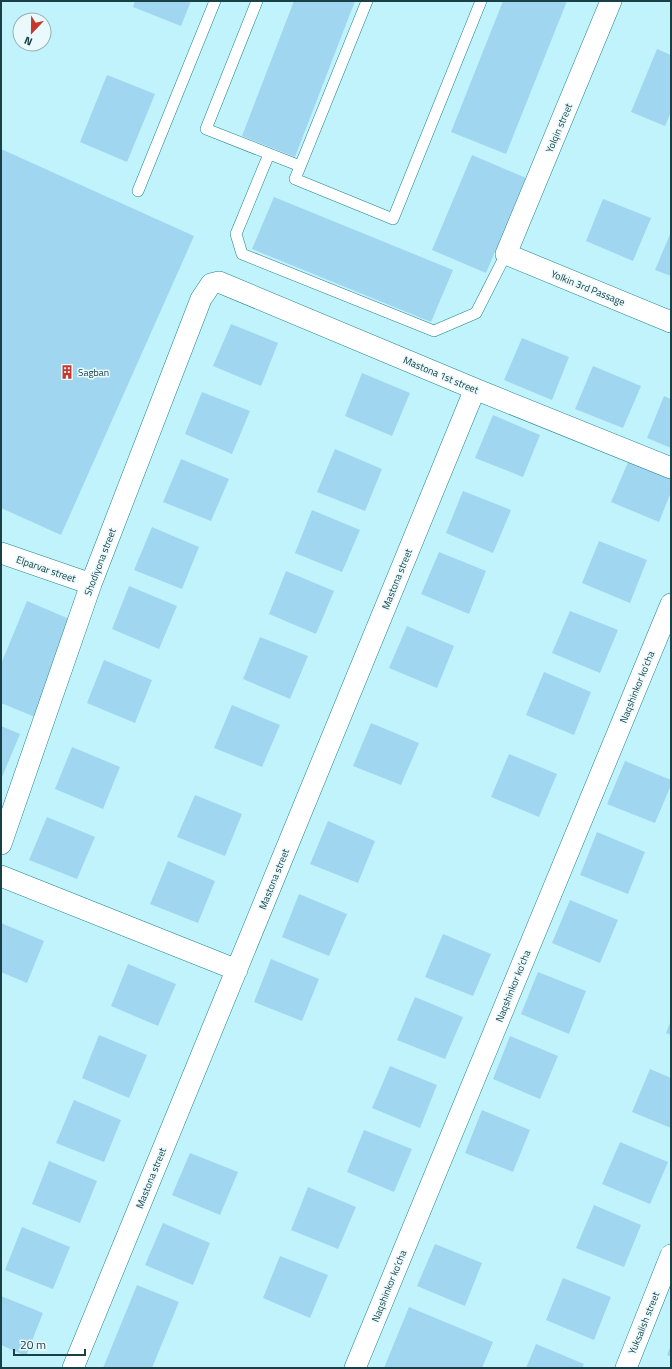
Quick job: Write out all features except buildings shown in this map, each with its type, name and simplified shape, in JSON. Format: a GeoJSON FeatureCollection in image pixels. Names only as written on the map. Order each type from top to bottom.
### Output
{"type":"FeatureCollection","features":[{"type":"Feature","properties":{"kind":"street","name":"Yolqin street"},"geometry":{"type":"LineString","coordinates":[[506,254],[611,1]]}},
{"type":"Feature","properties":{"kind":"street","name":"Yolkin 3rd Passage"},"geometry":{"type":"LineString","coordinates":[[506,254],[671,322]]}},
{"type":"Feature","properties":{"kind":"street","name":"Mastona 1st street"},"geometry":{"type":"LineString","coordinates":[[211,284],[219,282],[475,389],[671,468]]}},
{"type":"Feature","properties":{"kind":"street","name":"Shodiyona street"},"geometry":{"type":"LineString","coordinates":[[1,844],[91,584],[201,299],[211,284]]}},
{"type":"Feature","properties":{"kind":"street","name":"Mastona street"},"geometry":{"type":"LineString","coordinates":[[73,1368],[475,389]]}},
{"type":"Feature","properties":{"kind":"street","name":"Elparvar street"},"geometry":{"type":"LineString","coordinates":[[1,553],[91,584]]}},
{"type":"Feature","properties":{"kind":"street","name":"Naqshinkor ko'cha"},"geometry":{"type":"LineString","coordinates":[[355,1368],[671,604]]}},
{"type":"Feature","properties":{"kind":"street"},"geometry":{"type":"LineString","coordinates":[[1,876],[237,970]]}},
{"type":"Feature","properties":{"kind":"street","name":"Yuksalish street"},"geometry":{"type":"LineString","coordinates":[[626,1368],[671,1255]]}},
{"type":"Feature","properties":{"kind":"lane"},"geometry":{"type":"LineString","coordinates":[[138,191],[215,1]]}},
{"type":"Feature","properties":{"kind":"lane"},"geometry":{"type":"LineString","coordinates":[[257,1],[206,129],[300,166]]}},
{"type":"Feature","properties":{"kind":"lane"},"geometry":{"type":"LineString","coordinates":[[367,1],[294,179],[393,219],[481,1]]}},
{"type":"Feature","properties":{"kind":"lane"},"geometry":{"type":"LineString","coordinates":[[269,154],[236,234],[242,254],[434,331],[476,313],[506,254]]}},
{"type":"Feature","properties":{"kind":"place","name":"Sagban"},"geometry":{"type":"Point","coordinates":[67,372]}}]}
